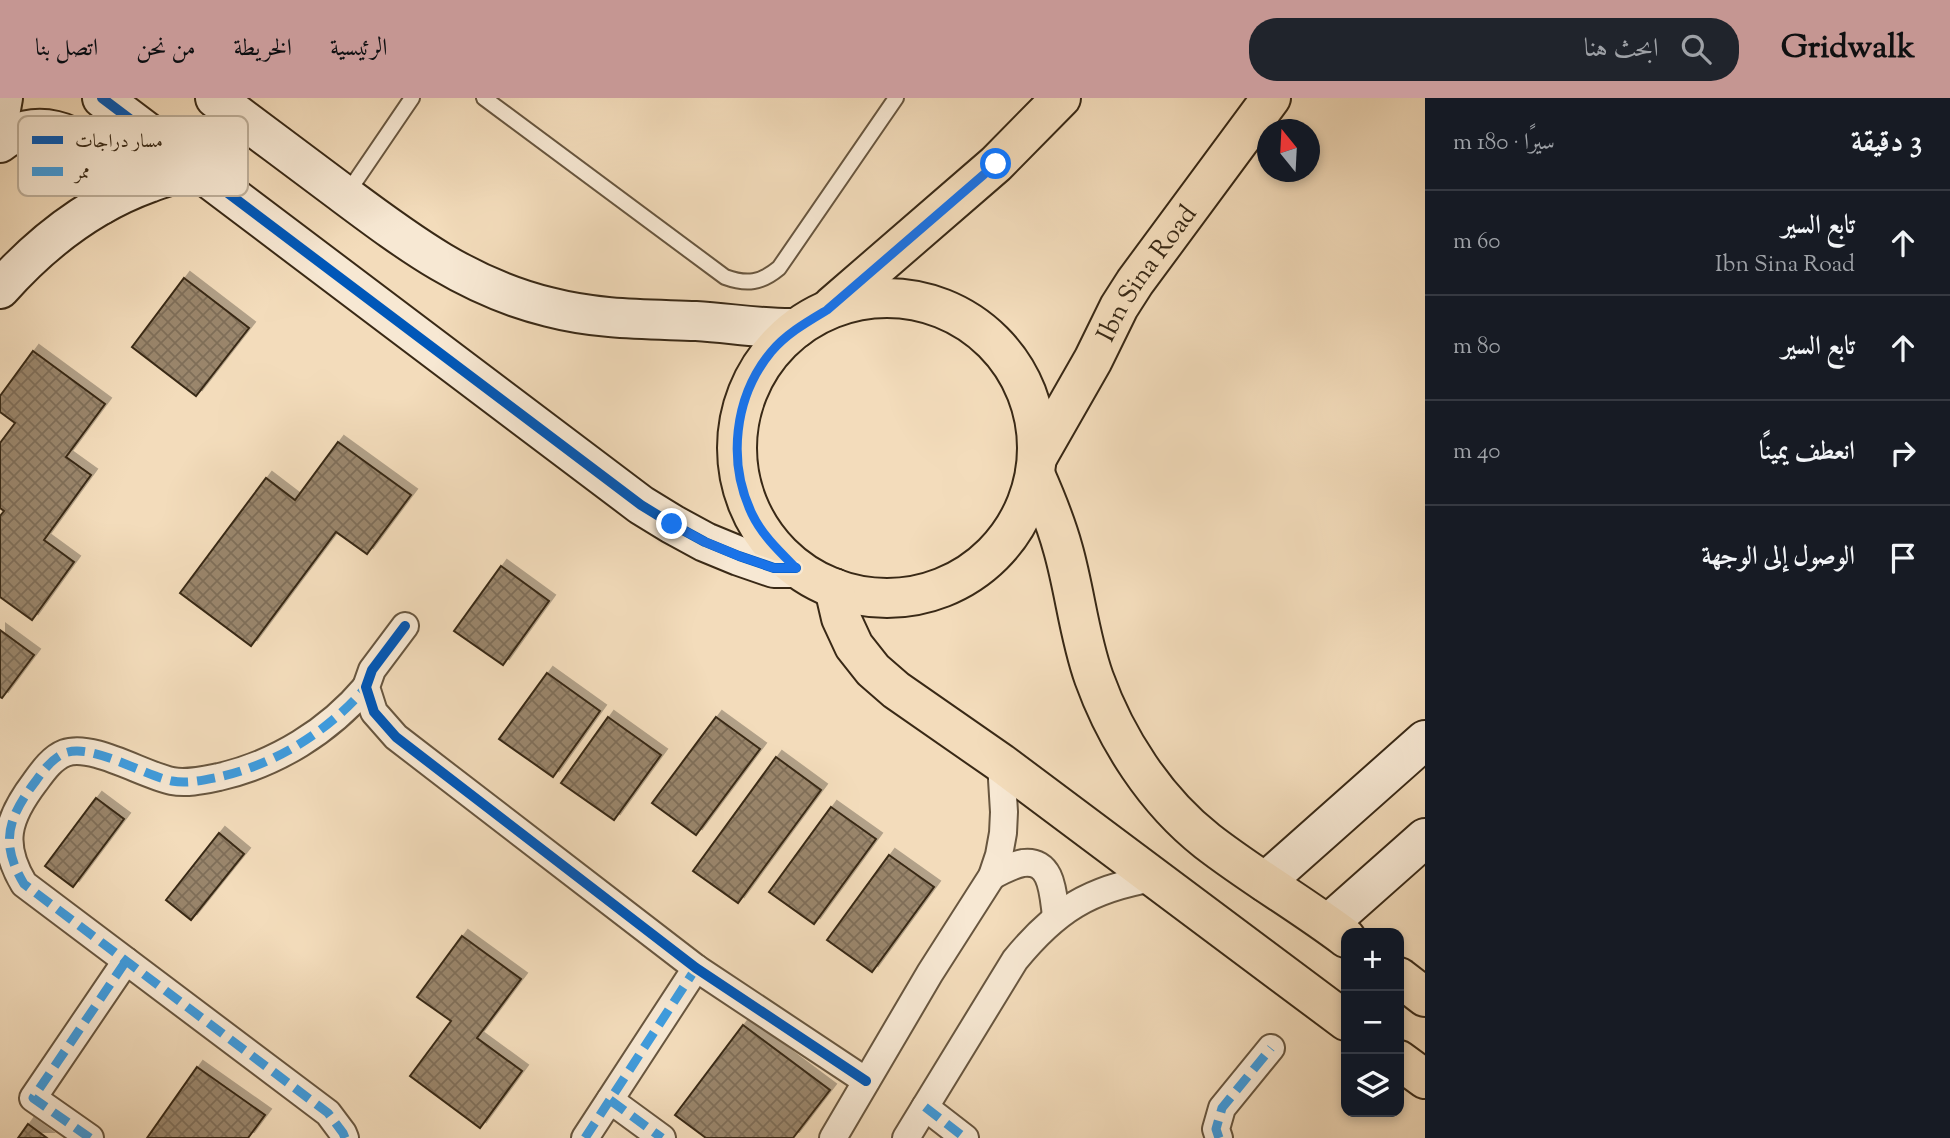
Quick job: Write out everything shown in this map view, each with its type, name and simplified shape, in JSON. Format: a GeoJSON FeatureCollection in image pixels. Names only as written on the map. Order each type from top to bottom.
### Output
{"type":"FeatureCollection","features":[{"type":"Feature","properties":{"kind":"main road"},"geometry":{"type":"LineString","coordinates":[[1036,466],[1024,510],[1004,542],[977,568],[944,586],[908,596],[870,597],[834,588],[796,568],[771,544],[752,515],[740,482],[736,448],[740,414],[752,381],[771,352],[996,164],[1060,98]]}},
{"type":"Feature","properties":{"kind":"main road","name":"Ibn Sina Road"},"geometry":{"type":"LineString","coordinates":[[1036,466],[1124,299],[1271,98]]}},
{"type":"Feature","properties":{"kind":"main road"},"geometry":{"type":"LineString","coordinates":[[812,319],[869,298],[913,300],[955,313],[991,338],[1018,373],[1034,414],[1036,466],[1064,551],[1093,676],[1113,723],[1138,766],[1170,806],[1206,840],[1337,931]]}},
{"type":"Feature","properties":{"kind":"main road"},"geometry":{"type":"LineString","coordinates":[[834,588],[841,618],[854,646],[873,670],[896,690],[1001,763],[1341,1017]]}},
{"type":"Feature","properties":{"kind":"main road"},"geometry":{"type":"LineString","coordinates":[[1404,981],[1425,997]]}},
{"type":"Feature","properties":{"kind":"main road"},"geometry":{"type":"LineString","coordinates":[[1404,1064],[1425,1079]]}},
{"type":"Feature","properties":{"kind":"street"},"geometry":{"type":"LineString","coordinates":[[0,115],[3,98]]}},
{"type":"Feature","properties":{"kind":"street"},"geometry":{"type":"LineString","coordinates":[[102,98],[126,116]]}},
{"type":"Feature","properties":{"kind":"street"},"geometry":{"type":"LineString","coordinates":[[215,98],[239,116]]}},
{"type":"Feature","properties":{"kind":"street"},"geometry":{"type":"LineString","coordinates":[[248,123],[402,238],[448,267],[497,290],[548,307],[601,318],[734,324],[773,329],[812,319]]}},
{"type":"Feature","properties":{"kind":"street"},"geometry":{"type":"LineString","coordinates":[[0,143],[18,133]]}},
{"type":"Feature","properties":{"kind":"street"},"geometry":{"type":"LineString","coordinates":[[101,196],[101,205]]}},
{"type":"Feature","properties":{"kind":"street"},"geometry":{"type":"LineString","coordinates":[[0,289],[20,266],[59,233],[120,196]]}},
{"type":"Feature","properties":{"kind":"street"},"geometry":{"type":"LineString","coordinates":[[231,196],[641,505],[683,530],[739,556],[774,568],[796,568]]}},
{"type":"Feature","properties":{"kind":"street"},"geometry":{"type":"LineString","coordinates":[[345,1138],[328,1113],[24,884],[11,870],[4,852],[5,834],[19,802],[54,759],[66,752],[86,752],[174,782],[200,781],[234,774],[262,764],[323,728],[348,708],[366,687],[372,670],[405,626]]}},
{"type":"Feature","properties":{"kind":"street"},"geometry":{"type":"LineString","coordinates":[[366,687],[374,712],[396,737],[696,968],[866,1080]]}},
{"type":"Feature","properties":{"kind":"street"},"geometry":{"type":"LineString","coordinates":[[1265,882],[1425,740]]}},
{"type":"Feature","properties":{"kind":"street"},"geometry":{"type":"LineString","coordinates":[[833,1138],[930,973],[992,876],[1003,833],[1001,763]]}},
{"type":"Feature","properties":{"kind":"street"},"geometry":{"type":"LineString","coordinates":[[1337,931],[1425,838]]}},
{"type":"Feature","properties":{"kind":"street"},"geometry":{"type":"LineString","coordinates":[[992,876],[1024,863],[1043,869],[1050,877],[1053,887],[1056,916]]}},
{"type":"Feature","properties":{"kind":"street"},"geometry":{"type":"LineString","coordinates":[[906,1138],[1014,960],[1034,936],[1056,916],[1080,901],[1104,890],[1154,878]]}},
{"type":"Feature","properties":{"kind":"street"},"geometry":{"type":"LineString","coordinates":[[90,1138],[33,1098],[126,961]]}},
{"type":"Feature","properties":{"kind":"street"},"geometry":{"type":"LineString","coordinates":[[585,1138],[696,968]]}},
{"type":"Feature","properties":{"kind":"street"},"geometry":{"type":"LineString","coordinates":[[1219,1138],[1216,1129],[1223,1108],[1271,1048]]}},
{"type":"Feature","properties":{"kind":"street"},"geometry":{"type":"LineString","coordinates":[[610,1100],[662,1138]]}},
{"type":"Feature","properties":{"kind":"street"},"geometry":{"type":"LineString","coordinates":[[925,1107],[965,1138]]}},
{"type":"Feature","properties":{"kind":"lane"},"geometry":{"type":"LineString","coordinates":[[346,196],[412,98]]}},
{"type":"Feature","properties":{"kind":"lane"},"geometry":{"type":"LineString","coordinates":[[484,98],[725,276],[748,283],[760,281],[779,268],[896,98]]}},
{"type":"Feature","properties":{"kind":"building"},"geometry":{"type":"Polygon","coordinates":[[[184,278],[249,328],[196,396],[132,347],[184,278]]]}},
{"type":"Feature","properties":{"kind":"building"},"geometry":{"type":"Polygon","coordinates":[[[33,351],[105,404],[66,457],[91,475],[44,540],[74,562],[32,620],[0,597],[0,516],[4,511],[0,508],[0,443],[15,423],[0,412],[0,396],[33,351]]]}},
{"type":"Feature","properties":{"kind":"building"},"geometry":{"type":"Polygon","coordinates":[[[338,442],[411,495],[367,554],[336,532],[251,646],[180,593],[266,478],[295,500],[338,442]]]}},
{"type":"Feature","properties":{"kind":"building"},"geometry":{"type":"Polygon","coordinates":[[[501,566],[549,601],[503,665],[454,631],[501,566]]]}},
{"type":"Feature","properties":{"kind":"building"},"geometry":{"type":"Polygon","coordinates":[[[0,630],[34,655],[2,698],[0,697],[0,630]]]}},
{"type":"Feature","properties":{"kind":"building"},"geometry":{"type":"Polygon","coordinates":[[[547,673],[600,711],[553,777],[499,739],[547,673]]]}},
{"type":"Feature","properties":{"kind":"building"},"geometry":{"type":"Polygon","coordinates":[[[608,717],[661,755],[614,820],[561,783],[608,717]]]}},
{"type":"Feature","properties":{"kind":"building"},"geometry":{"type":"Polygon","coordinates":[[[716,717],[760,749],[696,835],[652,803],[716,717]]]}},
{"type":"Feature","properties":{"kind":"building"},"geometry":{"type":"Polygon","coordinates":[[[776,757],[821,790],[738,903],[693,871],[776,757]]]}},
{"type":"Feature","properties":{"kind":"building"},"geometry":{"type":"Polygon","coordinates":[[[96,798],[124,819],[73,887],[45,866],[96,798]]]}},
{"type":"Feature","properties":{"kind":"building"},"geometry":{"type":"Polygon","coordinates":[[[831,807],[876,839],[814,924],[769,892],[831,807]]]}},
{"type":"Feature","properties":{"kind":"building"},"geometry":{"type":"Polygon","coordinates":[[[219,833],[244,854],[191,920],[166,900],[219,833]]]}},
{"type":"Feature","properties":{"kind":"building"},"geometry":{"type":"Polygon","coordinates":[[[889,855],[934,887],[872,972],[827,940],[889,855]]]}},
{"type":"Feature","properties":{"kind":"building"},"geometry":{"type":"Polygon","coordinates":[[[462,936],[521,979],[477,1038],[522,1071],[480,1128],[410,1076],[451,1021],[417,997],[462,936]]]}},
{"type":"Feature","properties":{"kind":"building"},"geometry":{"type":"Polygon","coordinates":[[[743,1025],[830,1090],[793,1138],[706,1138],[675,1115],[743,1025]]]}},
{"type":"Feature","properties":{"kind":"building"},"geometry":{"type":"Polygon","coordinates":[[[197,1067],[265,1115],[248,1138],[147,1138],[197,1067]]]}},
{"type":"Feature","properties":{"kind":"building"},"geometry":{"type":"Polygon","coordinates":[[[28,1124],[47,1138],[18,1138],[28,1124]]]}},
{"type":"Feature","properties":{"kind":"marked path"},"geometry":{"type":"LineString","coordinates":[[345,1138],[328,1113],[24,884],[12,856],[10,832],[18,808],[26,795],[48,765],[65,753],[89,752],[178,782],[219,777],[261,764],[300,744],[335,718],[366,687]]}},
{"type":"Feature","properties":{"kind":"marked path"},"geometry":{"type":"LineString","coordinates":[[90,1138],[33,1098],[126,961]]}},
{"type":"Feature","properties":{"kind":"marked path"},"geometry":{"type":"LineString","coordinates":[[585,1138],[696,968]]}},
{"type":"Feature","properties":{"kind":"marked path"},"geometry":{"type":"LineString","coordinates":[[1219,1138],[1216,1129],[1222,1108],[1271,1048]]}},
{"type":"Feature","properties":{"kind":"marked path"},"geometry":{"type":"LineString","coordinates":[[610,1100],[662,1138]]}},
{"type":"Feature","properties":{"kind":"marked path"},"geometry":{"type":"LineString","coordinates":[[925,1107],[965,1138]]}},
{"type":"Feature","properties":{"kind":"cycle path"},"geometry":{"type":"LineString","coordinates":[[102,98],[126,116]]}},
{"type":"Feature","properties":{"kind":"cycle path"},"geometry":{"type":"LineString","coordinates":[[232,196],[641,505],[705,542],[739,556],[774,568],[796,568]]}},
{"type":"Feature","properties":{"kind":"cycle path"},"geometry":{"type":"LineString","coordinates":[[405,626],[372,670],[366,687],[374,712],[396,737],[696,968],[866,1081]]}},
{"type":"Feature","properties":{"kind":"route"},"geometry":{"type":"LineString","coordinates":[[672,524],[739,556],[774,568],[796,568],[771,544],[752,515],[740,482],[736,448],[740,414],[752,381],[771,352],[797,328],[827,310],[996,164]]}}]}
